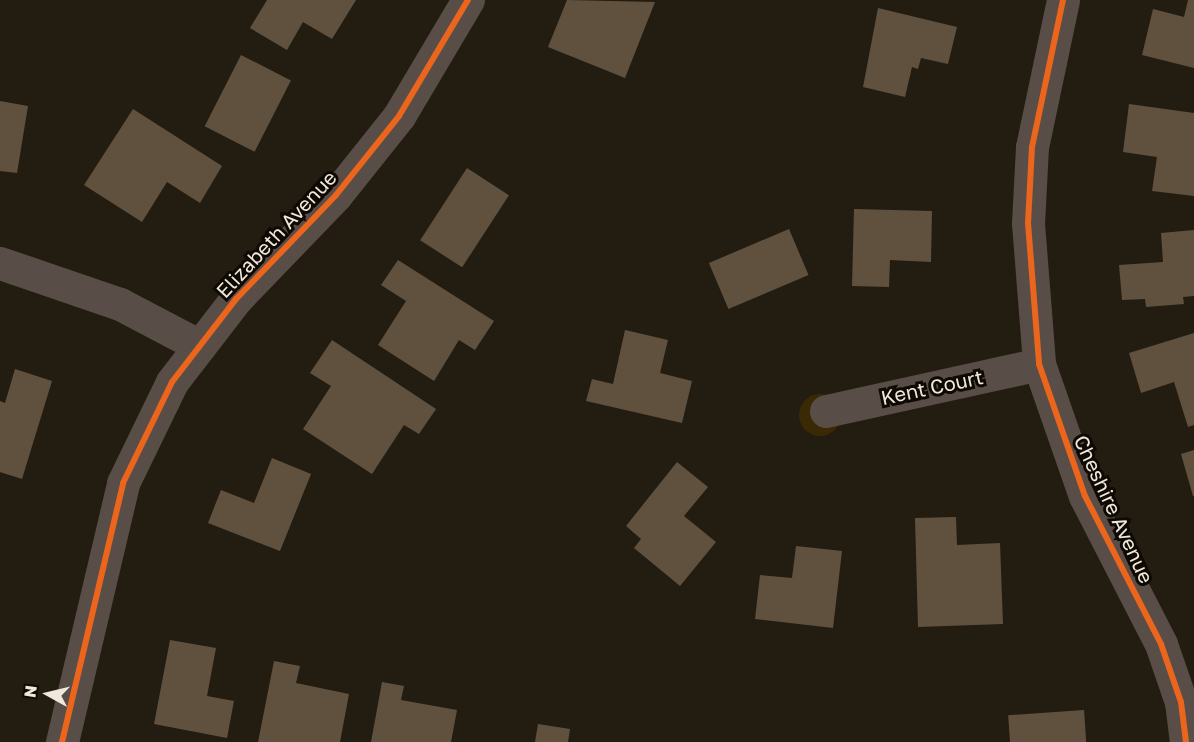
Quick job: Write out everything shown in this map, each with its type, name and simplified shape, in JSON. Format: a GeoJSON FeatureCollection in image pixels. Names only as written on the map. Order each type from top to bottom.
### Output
{"type":"FeatureCollection","features":[{"type":"Feature","properties":{"kind":"street","name":"Elizabeth Avenue"},"geometry":{"type":"LineString","coordinates":[[62,742],[123,483],[172,382],[200,346],[399,116],[468,0]]}},
{"type":"Feature","properties":{"kind":"street","name":"Cheshire Avenue"},"geometry":{"type":"LineString","coordinates":[[1063,0],[1032,147],[1029,234],[1039,364],[1085,496],[1161,644],[1181,702],[1186,742]]}},
{"type":"Feature","properties":{"kind":"street"},"geometry":{"type":"LineString","coordinates":[[0,263],[120,304],[200,346]]}},
{"type":"Feature","properties":{"kind":"street","name":"Kent Court"},"geometry":{"type":"LineString","coordinates":[[826,411],[1039,364]]}},
{"type":"Feature","properties":{"kind":"shaded area"},"geometry":{"type":"Polygon","coordinates":[[[820,394],[828,395],[835,400],[840,407],[840,423],[835,430],[828,435],[820,436],[812,435],[805,430],[800,423],[799,415],[800,407],[805,400],[812,395],[820,394]]]}},
{"type":"Feature","properties":{"kind":"building"},"geometry":{"type":"Polygon","coordinates":[[[267,0],[356,0],[332,39],[303,22],[287,50],[250,28],[267,0]]]}},
{"type":"Feature","properties":{"kind":"building"},"geometry":{"type":"Polygon","coordinates":[[[567,0],[655,2],[625,78],[548,47],[567,0]]]}},
{"type":"Feature","properties":{"kind":"building"},"geometry":{"type":"Polygon","coordinates":[[[1188,0],[1194,0],[1194,68],[1142,55],[1153,9],[1184,17],[1188,0]]]}},
{"type":"Feature","properties":{"kind":"building"},"geometry":{"type":"Polygon","coordinates":[[[878,8],[957,27],[948,64],[921,58],[918,69],[912,67],[905,97],[863,87],[878,8]]]}},
{"type":"Feature","properties":{"kind":"building"},"geometry":{"type":"Polygon","coordinates":[[[241,55],[291,80],[255,152],[205,126],[241,55]]]}},
{"type":"Feature","properties":{"kind":"building"},"geometry":{"type":"Polygon","coordinates":[[[0,101],[28,106],[17,173],[0,171],[0,101]]]}},
{"type":"Feature","properties":{"kind":"building"},"geometry":{"type":"Polygon","coordinates":[[[1129,104],[1194,113],[1194,196],[1152,191],[1157,157],[1123,152],[1129,104]]]}},
{"type":"Feature","properties":{"kind":"building"},"geometry":{"type":"Polygon","coordinates":[[[133,109],[222,166],[200,203],[167,182],[142,222],[84,185],[133,109]]]}},
{"type":"Feature","properties":{"kind":"building"},"geometry":{"type":"Polygon","coordinates":[[[467,168],[509,195],[462,267],[420,240],[467,168]]]}},
{"type":"Feature","properties":{"kind":"building"},"geometry":{"type":"Polygon","coordinates":[[[854,209],[932,211],[931,262],[890,260],[889,287],[852,286],[854,209]]]}},
{"type":"Feature","properties":{"kind":"building"},"geometry":{"type":"Polygon","coordinates":[[[789,229],[809,275],[728,309],[709,263],[789,229]]]}},
{"type":"Feature","properties":{"kind":"building"},"geometry":{"type":"Polygon","coordinates":[[[1194,230],[1194,296],[1183,297],[1184,304],[1146,307],[1145,299],[1122,300],[1119,265],[1163,262],[1161,233],[1194,230]]]}},
{"type":"Feature","properties":{"kind":"building"},"geometry":{"type":"Polygon","coordinates":[[[398,260],[494,321],[475,350],[459,340],[434,381],[378,345],[406,301],[381,285],[398,260]]]}},
{"type":"Feature","properties":{"kind":"building"},"geometry":{"type":"Polygon","coordinates":[[[625,330],[668,340],[660,373],[692,381],[682,423],[586,401],[592,379],[613,384],[625,330]]]}},
{"type":"Feature","properties":{"kind":"building"},"geometry":{"type":"Polygon","coordinates":[[[1194,333],[1194,425],[1188,427],[1174,382],[1141,393],[1129,353],[1194,333]]]}},
{"type":"Feature","properties":{"kind":"building"},"geometry":{"type":"Polygon","coordinates":[[[332,340],[436,409],[419,434],[404,425],[372,474],[303,429],[331,386],[310,373],[332,340]]]}},
{"type":"Feature","properties":{"kind":"building"},"geometry":{"type":"Polygon","coordinates":[[[15,369],[52,381],[22,479],[0,472],[0,401],[5,403],[15,369]]]}},
{"type":"Feature","properties":{"kind":"building"},"geometry":{"type":"Polygon","coordinates":[[[1194,450],[1194,496],[1193,496],[1181,454],[1194,450]]]}},
{"type":"Feature","properties":{"kind":"building"},"geometry":{"type":"Polygon","coordinates":[[[272,458],[311,474],[280,551],[208,523],[221,490],[254,503],[272,458]]]}},
{"type":"Feature","properties":{"kind":"building"},"geometry":{"type":"Polygon","coordinates":[[[677,462],[708,487],[684,516],[716,542],[680,586],[634,548],[641,539],[626,526],[677,462]]]}},
{"type":"Feature","properties":{"kind":"building"},"geometry":{"type":"Polygon","coordinates":[[[956,517],[957,545],[1000,543],[1003,624],[918,627],[915,518],[956,517]]]}},
{"type":"Feature","properties":{"kind":"building"},"geometry":{"type":"Polygon","coordinates":[[[796,546],[842,551],[833,628],[755,619],[760,575],[792,578],[796,546]]]}},
{"type":"Feature","properties":{"kind":"building"},"geometry":{"type":"Polygon","coordinates":[[[170,640],[216,648],[207,696],[234,701],[227,738],[154,724],[170,640]]]}},
{"type":"Feature","properties":{"kind":"building"},"geometry":{"type":"Polygon","coordinates":[[[274,661],[300,666],[296,683],[349,694],[340,742],[258,742],[274,661]]]}},
{"type":"Feature","properties":{"kind":"building"},"geometry":{"type":"Polygon","coordinates":[[[382,682],[404,686],[401,700],[457,710],[451,742],[371,742],[382,682]]]}},
{"type":"Feature","properties":{"kind":"building"},"geometry":{"type":"Polygon","coordinates":[[[1084,710],[1086,742],[1010,742],[1008,715],[1084,710]]]}},
{"type":"Feature","properties":{"kind":"building"},"geometry":{"type":"Polygon","coordinates":[[[538,724],[570,729],[568,742],[535,742],[538,724]]]}},
{"type":"Feature","properties":{"kind":"cycle path"},"geometry":{"type":"LineString","coordinates":[[62,742],[123,483],[172,382],[236,299],[336,195],[399,116],[468,0]]}},
{"type":"Feature","properties":{"kind":"cycle path"},"geometry":{"type":"LineString","coordinates":[[1063,0],[1032,147],[1028,223],[1039,364],[1085,496],[1161,644],[1181,702],[1186,742]]}}]}
